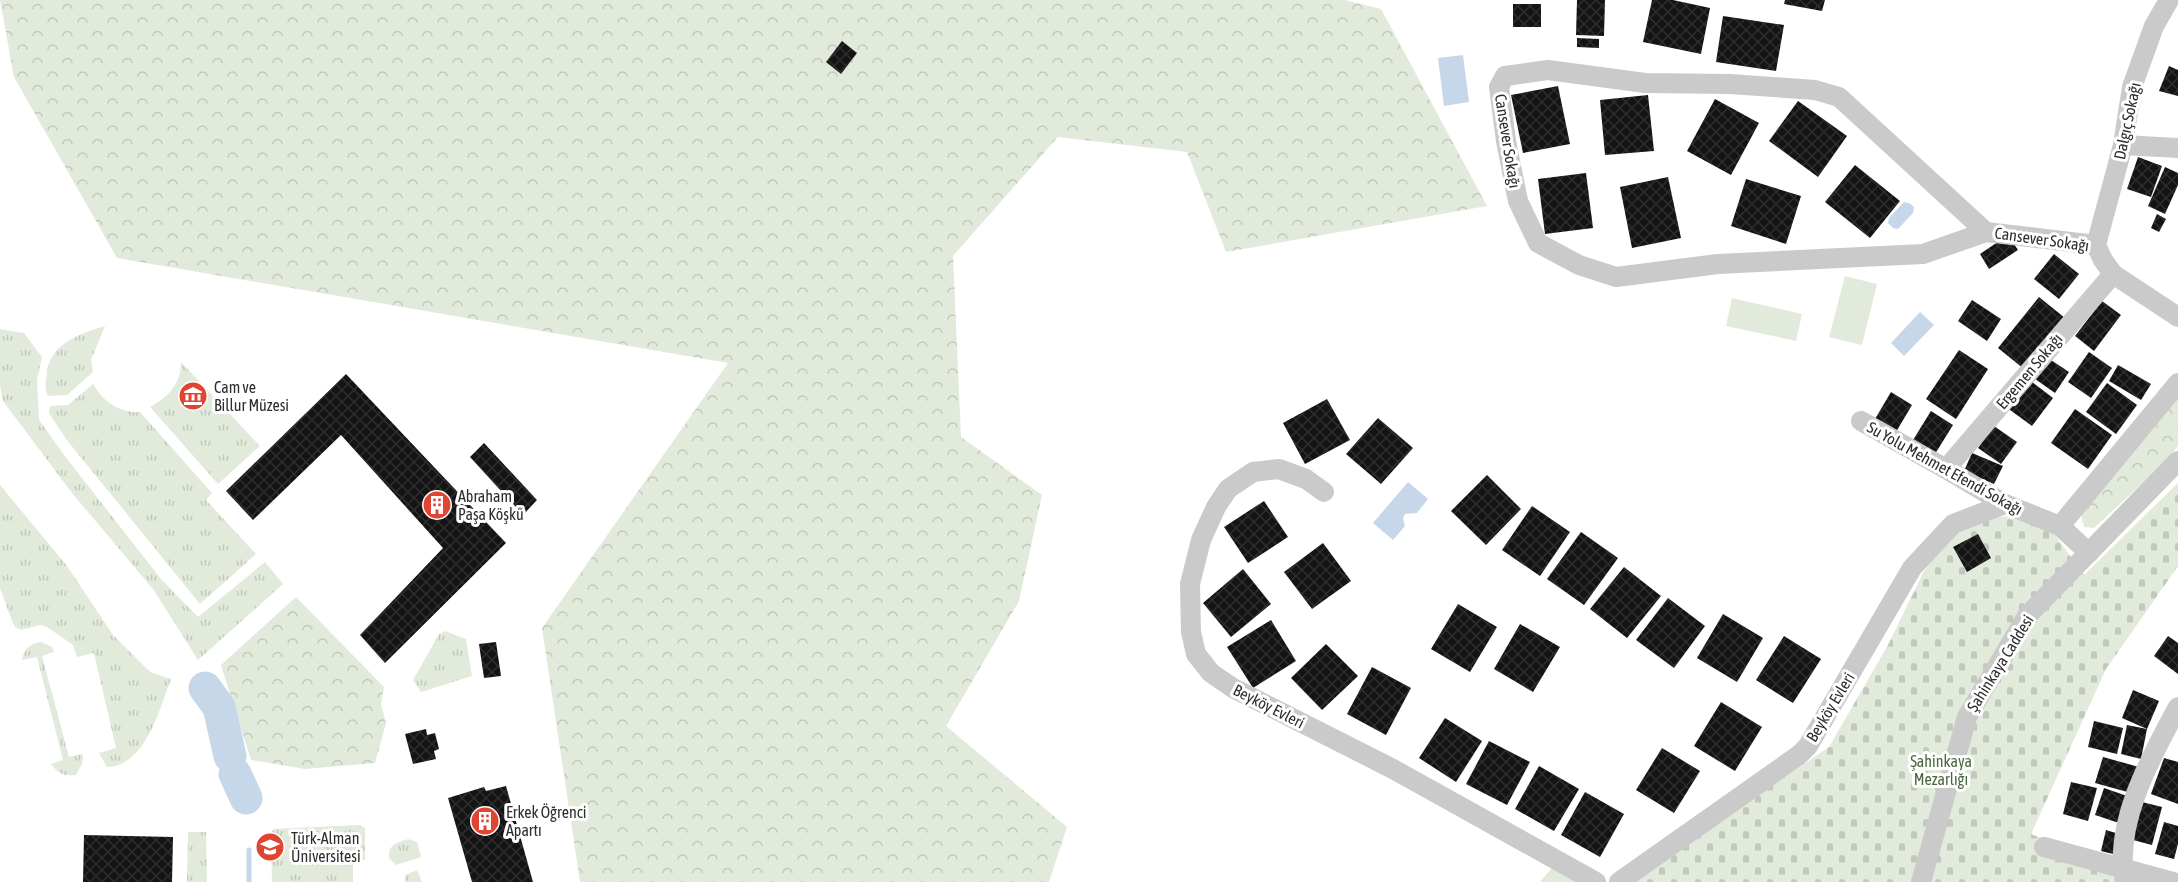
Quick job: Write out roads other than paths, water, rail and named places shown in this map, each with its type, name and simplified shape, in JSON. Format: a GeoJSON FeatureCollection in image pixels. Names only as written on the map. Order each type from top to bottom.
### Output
{"type":"FeatureCollection","features":[{"type":"Feature","properties":{"kind":"street","name":"Dalgıç Sokağı"},"geometry":{"type":"LineString","coordinates":[[2096,245],[2123,145],[2132,87],[2154,26],[2169,0]]}},
{"type":"Feature","properties":{"kind":"street","name":"Cansever Sokağı"},"geometry":{"type":"LineString","coordinates":[[1986,232],[1839,97],[1815,90],[1730,84],[1645,83],[1548,70],[1505,76],[1499,87],[1506,141],[1518,201],[1538,243],[1579,265],[1616,277],[1718,264],[1923,254],[1986,232],[2096,245],[2113,274],[2178,317]]}},
{"type":"Feature","properties":{"kind":"street"},"geometry":{"type":"LineString","coordinates":[[2123,145],[2178,148]]}},
{"type":"Feature","properties":{"kind":"street","name":"Ergemen Sokağı"},"geometry":{"type":"LineString","coordinates":[[1946,469],[2113,274]]}},
{"type":"Feature","properties":{"kind":"street"},"geometry":{"type":"LineString","coordinates":[[2060,526],[2178,383]]}},
{"type":"Feature","properties":{"kind":"street","name":"Su Yolu Mehmet Efendi Sokağı"},"geometry":{"type":"LineString","coordinates":[[1861,421],[2005,504],[2060,526],[2089,553]]}},
{"type":"Feature","properties":{"kind":"street","name":"Şahinkaya Caddesi"},"geometry":{"type":"LineString","coordinates":[[1921,882],[1967,717],[2027,616],[2178,461]]}},
{"type":"Feature","properties":{"kind":"street","name":"Beyköy Evleri"},"geometry":{"type":"LineString","coordinates":[[1324,492],[1306,479],[1279,469],[1253,472],[1228,489],[1216,507],[1201,540],[1190,584],[1191,632],[1196,654],[1211,673],[1233,688],[1393,769],[1596,882]]}},
{"type":"Feature","properties":{"kind":"street","name":"Beyköy Evleri"},"geometry":{"type":"LineString","coordinates":[[1619,882],[1799,755],[1814,736],[1912,567],[1953,525],[2005,504]]}},
{"type":"Feature","properties":{"kind":"street"},"geometry":{"type":"LineString","coordinates":[[2124,875],[2126,824],[2153,755],[2178,707]]}},
{"type":"Feature","properties":{"kind":"street"},"geometry":{"type":"LineString","coordinates":[[2043,847],[2124,875],[2173,882]]}},
{"type":"Feature","properties":{"kind":"water"},"geometry":{"type":"Polygon","coordinates":[[[1463,55],[1469,102],[1444,106],[1438,58],[1463,55]]]}},
{"type":"Feature","properties":{"kind":"water"},"geometry":{"type":"Polygon","coordinates":[[[1904,202],[1914,207],[1913,213],[1898,229],[1893,228],[1888,223],[1889,218],[1904,202]]]}},
{"type":"Feature","properties":{"kind":"water"},"geometry":{"type":"Polygon","coordinates":[[[1920,312],[1934,325],[1904,356],[1891,343],[1920,312]]]}},
{"type":"Feature","properties":{"kind":"water"},"geometry":{"type":"Polygon","coordinates":[[[1408,482],[1428,499],[1417,513],[1405,514],[1403,518],[1405,526],[1393,540],[1373,523],[1408,482]]]}},
{"type":"Feature","properties":{"kind":"waterway"},"geometry":{"type":"LineString","coordinates":[[205,688],[219,707],[230,756]]}},
{"type":"Feature","properties":{"kind":"waterway"},"geometry":{"type":"LineString","coordinates":[[235,774],[246,798]]}},
{"type":"Feature","properties":{"kind":"waterway"},"geometry":{"type":"LineString","coordinates":[[249,850],[249,882]]}},
{"type":"Feature","properties":{"kind":"place","name":"Cam ve Billur Müzesi"},"geometry":{"type":"Point","coordinates":[193,396]}},
{"type":"Feature","properties":{"kind":"place","name":"Abraham Paşa Köşkü"},"geometry":{"type":"Point","coordinates":[437,505]}},
{"type":"Feature","properties":{"kind":"place","name":"Erkek Öğrenci Apartı"},"geometry":{"type":"Point","coordinates":[485,821]}},
{"type":"Feature","properties":{"kind":"place","name":"Türk-Alman Üniversitesi"},"geometry":{"type":"Point","coordinates":[270,847]}},
{"type":"Feature","properties":{"kind":"park label","name":"Şahinkaya Mezarlığı"},"geometry":{"type":"Point","coordinates":[1941,770]}}]}
